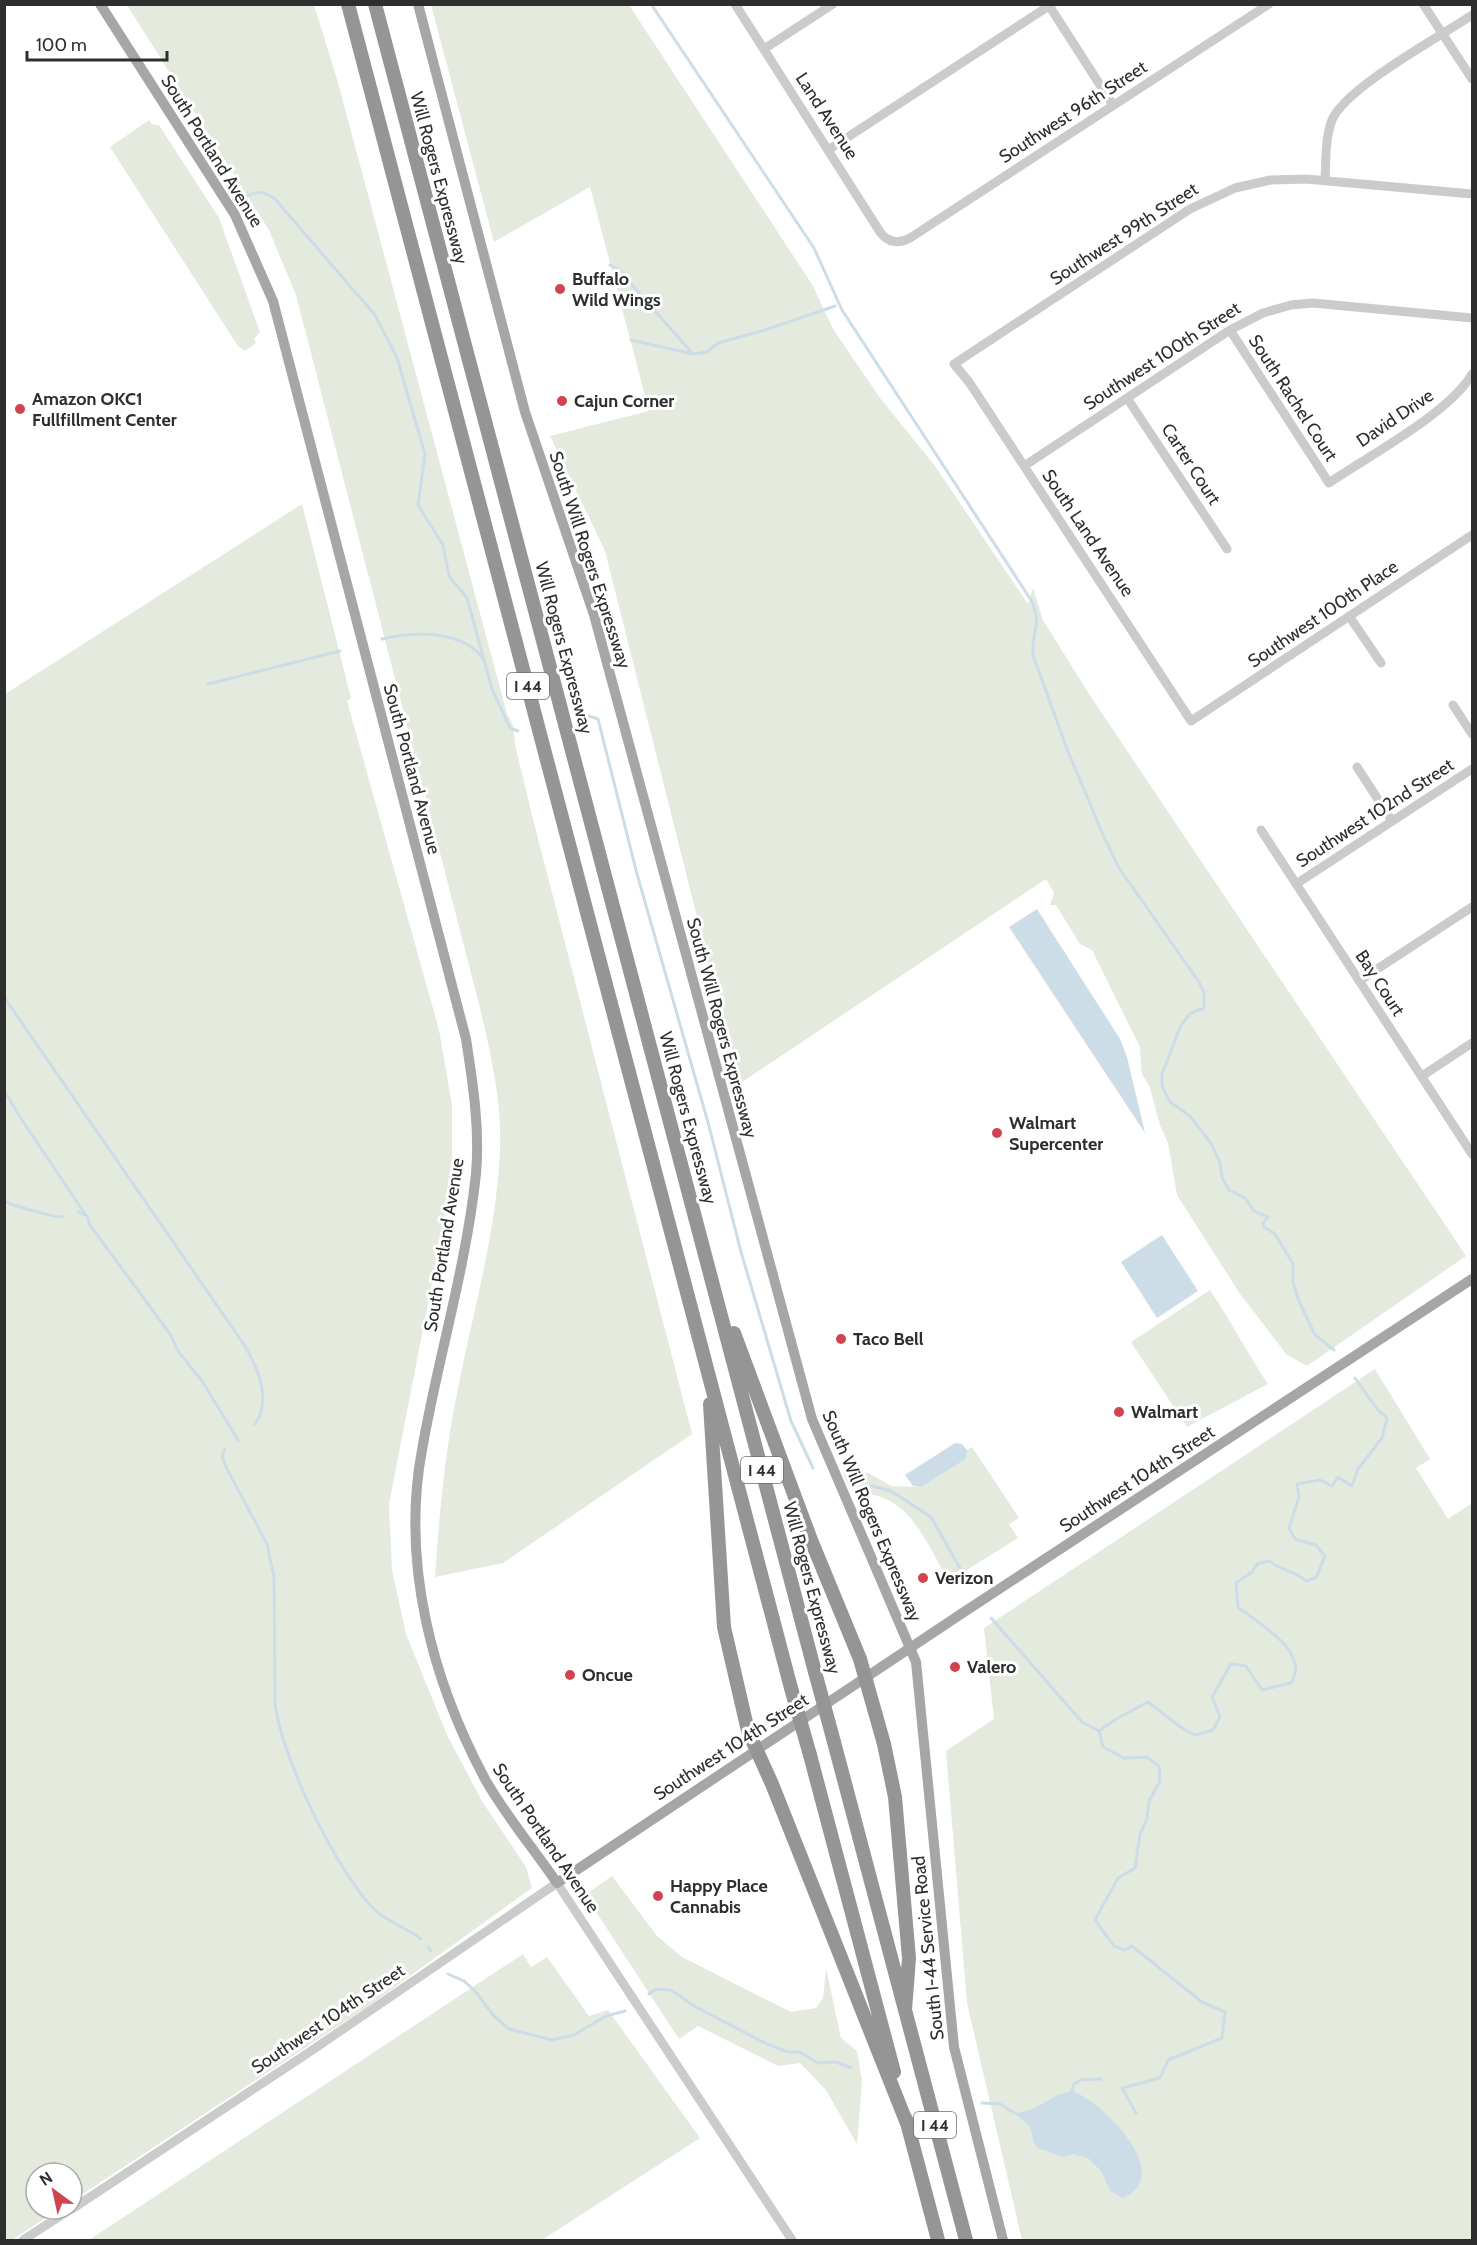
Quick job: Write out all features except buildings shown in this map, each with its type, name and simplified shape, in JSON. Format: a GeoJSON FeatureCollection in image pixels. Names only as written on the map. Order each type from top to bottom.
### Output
{"type":"FeatureCollection","features":[{"type":"Feature","properties":{"kind":"highway","name":"I 44"},"geometry":{"type":"LineString","coordinates":[[348,4],[938,2241]]}},
{"type":"Feature","properties":{"kind":"highway","name":"Will Rogers Expressway"},"geometry":{"type":"LineString","coordinates":[[375,4],[966,2241]]}},
{"type":"Feature","properties":{"kind":"highway"},"geometry":{"type":"LineString","coordinates":[[709,1269],[865,1678],[884,1744],[895,1797],[909,1958],[905,2010]]}},
{"type":"Feature","properties":{"kind":"highway"},"geometry":{"type":"LineString","coordinates":[[707,1366],[724,1627],[732,1671],[748,1731],[772,1784],[908,2126]]}},
{"type":"Feature","properties":{"kind":"main road","name":"South Portland Avenue"},"geometry":{"type":"LineString","coordinates":[[100,4],[235,216],[273,301],[466,1039],[476,1106],[476,1173],[459,1279],[421,1452],[416,1514],[420,1581],[431,1647],[446,1695],[464,1736],[486,1781],[557,1883]]}},
{"type":"Feature","properties":{"kind":"main road","name":"South Will Rogers Expressway"},"geometry":{"type":"LineString","coordinates":[[418,4],[525,411],[594,615],[812,1419],[910,1648]]}},
{"type":"Feature","properties":{"kind":"main road","name":"Southwest 104th Street"},"geometry":{"type":"LineString","coordinates":[[557,1883],[910,1648],[1473,1279]]}},
{"type":"Feature","properties":{"kind":"main road","name":"South I-44 Service Road"},"geometry":{"type":"LineString","coordinates":[[910,1648],[918,1674],[954,2047],[1003,2241]]}},
{"type":"Feature","properties":{"kind":"street","name":"Land Avenue"},"geometry":{"type":"LineString","coordinates":[[735,4],[882,235],[894,242]]}},
{"type":"Feature","properties":{"kind":"street"},"geometry":{"type":"LineString","coordinates":[[764,49],[833,4]]}},
{"type":"Feature","properties":{"kind":"street","name":"Southwest 96th Street"},"geometry":{"type":"LineString","coordinates":[[894,242],[910,238],[1269,4]]}},
{"type":"Feature","properties":{"kind":"street"},"geometry":{"type":"LineString","coordinates":[[1423,4],[1473,80]]}},
{"type":"Feature","properties":{"kind":"street"},"geometry":{"type":"LineString","coordinates":[[828,150],[1050,5],[1113,105]]}},
{"type":"Feature","properties":{"kind":"street"},"geometry":{"type":"LineString","coordinates":[[1324,180],[1332,122],[1343,103],[1473,15]]}},
{"type":"Feature","properties":{"kind":"street","name":"Southwest 99th Street"},"geometry":{"type":"LineString","coordinates":[[954,364],[1202,202],[1255,183],[1288,178],[1473,194]]}},
{"type":"Feature","properties":{"kind":"street","name":"Southwest 100th Street"},"geometry":{"type":"LineString","coordinates":[[1024,466],[1230,330],[1263,313],[1300,304],[1325,303],[1473,318]]}},
{"type":"Feature","properties":{"kind":"street","name":"South Rachel Court"},"geometry":{"type":"LineString","coordinates":[[1230,330],[1329,483]]}},
{"type":"Feature","properties":{"kind":"street","name":"South Land Avenue"},"geometry":{"type":"LineString","coordinates":[[954,364],[1024,466],[1191,721]]}},
{"type":"Feature","properties":{"kind":"street","name":"David Drive"},"geometry":{"type":"LineString","coordinates":[[1329,483],[1443,406],[1461,390],[1473,374]]}},
{"type":"Feature","properties":{"kind":"street","name":"Carter Court"},"geometry":{"type":"LineString","coordinates":[[1127,398],[1227,549]]}},
{"type":"Feature","properties":{"kind":"street","name":"Southwest 100th Place"},"geometry":{"type":"LineString","coordinates":[[1191,721],[1473,535]]}},
{"type":"Feature","properties":{"kind":"street"},"geometry":{"type":"LineString","coordinates":[[1349,616],[1381,663]]}},
{"type":"Feature","properties":{"kind":"street"},"geometry":{"type":"LineString","coordinates":[[1453,705],[1473,734]]}},
{"type":"Feature","properties":{"kind":"street"},"geometry":{"type":"LineString","coordinates":[[1358,767],[1392,821]]}},
{"type":"Feature","properties":{"kind":"street","name":"Southwest 102nd Street"},"geometry":{"type":"LineString","coordinates":[[1296,884],[1473,769]]}},
{"type":"Feature","properties":{"kind":"street","name":"Bay Court"},"geometry":{"type":"LineString","coordinates":[[1261,830],[1473,1154]]}},
{"type":"Feature","properties":{"kind":"street"},"geometry":{"type":"LineString","coordinates":[[1359,981],[1473,907]]}},
{"type":"Feature","properties":{"kind":"street"},"geometry":{"type":"LineString","coordinates":[[1422,1076],[1473,1043]]}},
{"type":"Feature","properties":{"kind":"street","name":"Southwest 104th Street"},"geometry":{"type":"LineString","coordinates":[[84,2201],[308,2054],[557,1883]]}},
{"type":"Feature","properties":{"kind":"street","name":"South Portland Avenue"},"geometry":{"type":"LineString","coordinates":[[557,1883],[792,2241]]}},
{"type":"Feature","properties":{"kind":"street","name":"Southwest 104th Street"},"geometry":{"type":"LineString","coordinates":[[23,2241],[54,2221]]}},
{"type":"Feature","properties":{"kind":"shaded area"},"geometry":{"type":"Polygon","coordinates":[[[127,5],[314,5],[337,79],[507,714],[513,725],[515,745],[536,831],[692,1434],[503,1563],[435,1577],[449,1439],[489,1241],[498,1179],[499,1111],[479,1004],[296,295],[269,230],[127,5]]]}},
{"type":"Feature","properties":{"kind":"shaded area"},"geometry":{"type":"Polygon","coordinates":[[[431,5],[629,5],[813,286],[833,329],[880,398],[935,466],[1028,604],[1033,588],[1043,620],[1089,694],[1466,1256],[1307,1366],[1287,1355],[1240,1294],[1177,1195],[1168,1143],[1160,1125],[1149,1085],[1142,1074],[1140,1047],[1092,950],[1080,944],[1056,905],[1050,905],[1054,893],[1046,879],[739,1084],[605,551],[550,436],[649,411],[590,187],[494,242],[431,5]]]}},
{"type":"Feature","properties":{"kind":"shaded area"},"geometry":{"type":"Polygon","coordinates":[[[149,120],[152,124],[159,125],[219,218],[260,332],[254,339],[256,343],[245,351],[238,346],[110,147],[149,120]]]}},
{"type":"Feature","properties":{"kind":"shaded area"},"geometry":{"type":"Polygon","coordinates":[[[302,504],[351,698],[347,701],[439,1030],[452,1105],[452,1180],[389,1504],[392,1570],[406,1634],[447,1735],[482,1801],[526,1867],[532,1888],[367,2007],[84,2193],[84,2161],[24,2161],[24,2221],[41,2221],[12,2240],[5,2240],[5,694],[302,504]]]}},
{"type":"Feature","properties":{"kind":"shaded area"},"geometry":{"type":"Polygon","coordinates":[[[1210,1290],[1268,1384],[1187,1427],[1131,1342],[1210,1290]]]}},
{"type":"Feature","properties":{"kind":"shaded area"},"geometry":{"type":"Polygon","coordinates":[[[1375,1369],[1430,1459],[1416,1468],[1448,1519],[1472,1503],[1472,2240],[1022,2240],[967,2003],[946,1751],[994,1719],[984,1628],[1375,1369]]]}},
{"type":"Feature","properties":{"kind":"shaded area"},"geometry":{"type":"Polygon","coordinates":[[[972,1447],[1019,1518],[1009,1524],[1018,1538],[949,1581],[923,1535],[902,1510],[889,1501],[873,1495],[854,1493],[843,1475],[848,1467],[870,1474],[891,1486],[921,1487],[966,1459],[967,1450],[972,1447]]]}},
{"type":"Feature","properties":{"kind":"shaded area"},"geometry":{"type":"Polygon","coordinates":[[[612,1876],[657,1936],[682,1957],[791,2012],[816,2008],[823,1998],[826,1968],[841,2038],[857,2051],[862,2081],[857,2144],[826,2090],[800,2063],[778,2066],[698,2026],[679,2039],[585,1895],[612,1876]]]}},
{"type":"Feature","properties":{"kind":"shaded area"},"geometry":{"type":"Polygon","coordinates":[[[523,1954],[531,1967],[547,1957],[589,2016],[608,2010],[700,2138],[542,2240],[89,2240],[523,1954]]]}},
{"type":"Feature","properties":{"kind":"water"},"geometry":{"type":"Polygon","coordinates":[[[1037,909],[1120,1039],[1127,1057],[1145,1133],[1009,927],[1037,909]]]}},
{"type":"Feature","properties":{"kind":"water"},"geometry":{"type":"Polygon","coordinates":[[[1162,1235],[1198,1291],[1157,1318],[1121,1262],[1162,1235]]]}},
{"type":"Feature","properties":{"kind":"water"},"geometry":{"type":"Polygon","coordinates":[[[955,1443],[962,1444],[967,1450],[966,1459],[921,1487],[913,1486],[905,1475],[955,1443]]]}},
{"type":"Feature","properties":{"kind":"water"},"geometry":{"type":"Polygon","coordinates":[[[1072,2091],[1100,2108],[1129,2139],[1138,2156],[1142,2173],[1138,2187],[1123,2198],[1110,2191],[1101,2171],[1088,2158],[1073,2154],[1063,2157],[1038,2148],[1034,2143],[1030,2127],[1014,2113],[1030,2110],[1056,2096],[1072,2091]]]}},
{"type":"Feature","properties":{"kind":"waterway"},"geometry":{"type":"LineString","coordinates":[[651,4],[814,248],[842,310],[1031,600],[1036,616],[1033,655],[1067,749],[1104,837],[1119,868],[1199,982],[1204,993],[1204,1008],[1191,1013],[1181,1025],[1162,1074],[1162,1086],[1170,1102],[1190,1116],[1212,1145],[1220,1163],[1222,1177],[1229,1190],[1245,1198],[1254,1211],[1268,1217],[1263,1223],[1264,1227],[1275,1234],[1293,1264],[1293,1282],[1298,1299],[1315,1335],[1334,1350]]}},
{"type":"Feature","properties":{"kind":"waterway"},"geometry":{"type":"LineString","coordinates":[[247,196],[262,193],[275,199],[375,315],[397,358],[425,454],[418,505],[443,545],[449,576],[467,598],[492,689],[510,728],[518,731]]}},
{"type":"Feature","properties":{"kind":"waterway"},"geometry":{"type":"LineString","coordinates":[[610,265],[619,270],[693,354],[707,352],[718,343],[835,306]]}},
{"type":"Feature","properties":{"kind":"waterway"},"geometry":{"type":"LineString","coordinates":[[631,340],[693,354]]}},
{"type":"Feature","properties":{"kind":"waterway"},"geometry":{"type":"LineString","coordinates":[[382,639],[408,635],[437,635],[464,643],[484,660]]}},
{"type":"Feature","properties":{"kind":"waterway"},"geometry":{"type":"LineString","coordinates":[[208,684],[340,651]]}},
{"type":"Feature","properties":{"kind":"waterway"},"geometry":{"type":"LineString","coordinates":[[582,714],[598,719],[637,874],[709,1126],[741,1252],[791,1421],[813,1468]]}},
{"type":"Feature","properties":{"kind":"waterway"},"geometry":{"type":"LineString","coordinates":[[4,997],[245,1346],[258,1374],[263,1395],[260,1415],[255,1424]]}},
{"type":"Feature","properties":{"kind":"waterway"},"geometry":{"type":"LineString","coordinates":[[4,1090],[85,1214]]}},
{"type":"Feature","properties":{"kind":"waterway"},"geometry":{"type":"LineString","coordinates":[[4,1201],[63,1217]]}},
{"type":"Feature","properties":{"kind":"waterway"},"geometry":{"type":"LineString","coordinates":[[78,1212],[87,1216],[90,1225],[170,1334],[178,1351],[202,1381],[238,1440]]}},
{"type":"Feature","properties":{"kind":"waterway"},"geometry":{"type":"LineString","coordinates":[[1099,1731],[1148,1702],[1186,1731],[1195,1735],[1213,1730],[1220,1717],[1212,1697],[1231,1664],[1246,1666],[1262,1690],[1291,1683],[1295,1672],[1294,1660],[1289,1650],[1269,1630],[1238,1607],[1236,1583],[1252,1572],[1257,1564],[1270,1561],[1306,1581],[1316,1578],[1325,1556],[1316,1545],[1295,1539],[1289,1528],[1299,1497],[1297,1484],[1320,1480],[1332,1486],[1338,1477],[1352,1486],[1358,1469],[1382,1438],[1387,1418],[1377,1409],[1355,1378]]}},
{"type":"Feature","properties":{"kind":"waterway"},"geometry":{"type":"LineString","coordinates":[[225,1449],[222,1456],[226,1467],[267,1544],[274,1577],[275,1703],[279,1726],[299,1781],[312,1812],[343,1868],[359,1891],[379,1914],[421,1939]]}},
{"type":"Feature","properties":{"kind":"waterway"},"geometry":{"type":"LineString","coordinates":[[850,1480],[891,1491],[931,1517],[969,1584]]}},
{"type":"Feature","properties":{"kind":"waterway"},"geometry":{"type":"LineString","coordinates":[[991,1618],[1082,1722],[1099,1731],[1103,1747],[1124,1758],[1147,1757],[1159,1766],[1160,1781],[1149,1801],[1147,1819],[1140,1834],[1135,1868],[1118,1878],[1095,1920],[1114,1946],[1125,1950],[1132,1946],[1202,2002],[1225,2012],[1222,2038],[1168,2060],[1160,2078],[1122,2088],[1136,2113]]}},
{"type":"Feature","properties":{"kind":"waterway"},"geometry":{"type":"LineString","coordinates":[[428,1947],[431,1951]]}},
{"type":"Feature","properties":{"kind":"waterway"},"geometry":{"type":"LineString","coordinates":[[448,1974],[464,1981],[475,1991],[494,2016],[509,2029],[552,2040],[574,2035],[606,2016],[625,2011]]}},
{"type":"Feature","properties":{"kind":"waterway"},"geometry":{"type":"LineString","coordinates":[[649,1994],[656,1989],[671,1990],[694,2006],[767,2044],[788,2052],[800,2052],[818,2063],[836,2062],[851,2068]]}},
{"type":"Feature","properties":{"kind":"waterway"},"geometry":{"type":"LineString","coordinates":[[1072,2091],[1074,2084],[1081,2080],[1101,2079]]}},
{"type":"Feature","properties":{"kind":"waterway"},"geometry":{"type":"LineString","coordinates":[[982,2103],[1000,2104],[1014,2113]]}},
{"type":"Feature","properties":{"kind":"place","name":"Buffalo Wild Wings"},"geometry":{"type":"Point","coordinates":[560,289]}},
{"type":"Feature","properties":{"kind":"place","name":"Cajun Corner"},"geometry":{"type":"Point","coordinates":[562,401]}},
{"type":"Feature","properties":{"kind":"place","name":"Amazon OKC1 Fullfillment Center"},"geometry":{"type":"Point","coordinates":[20,409]}},
{"type":"Feature","properties":{"kind":"place","name":"Walmart Supercenter"},"geometry":{"type":"Point","coordinates":[997,1133]}},
{"type":"Feature","properties":{"kind":"place","name":"Taco Bell"},"geometry":{"type":"Point","coordinates":[841,1339]}},
{"type":"Feature","properties":{"kind":"place","name":"Walmart"},"geometry":{"type":"Point","coordinates":[1119,1412]}},
{"type":"Feature","properties":{"kind":"place","name":"Verizon"},"geometry":{"type":"Point","coordinates":[923,1578]}},
{"type":"Feature","properties":{"kind":"place","name":"Valero"},"geometry":{"type":"Point","coordinates":[955,1667]}},
{"type":"Feature","properties":{"kind":"place","name":"Oncue"},"geometry":{"type":"Point","coordinates":[570,1675]}},
{"type":"Feature","properties":{"kind":"place","name":"Happy Place Cannabis"},"geometry":{"type":"Point","coordinates":[658,1896]}}]}
